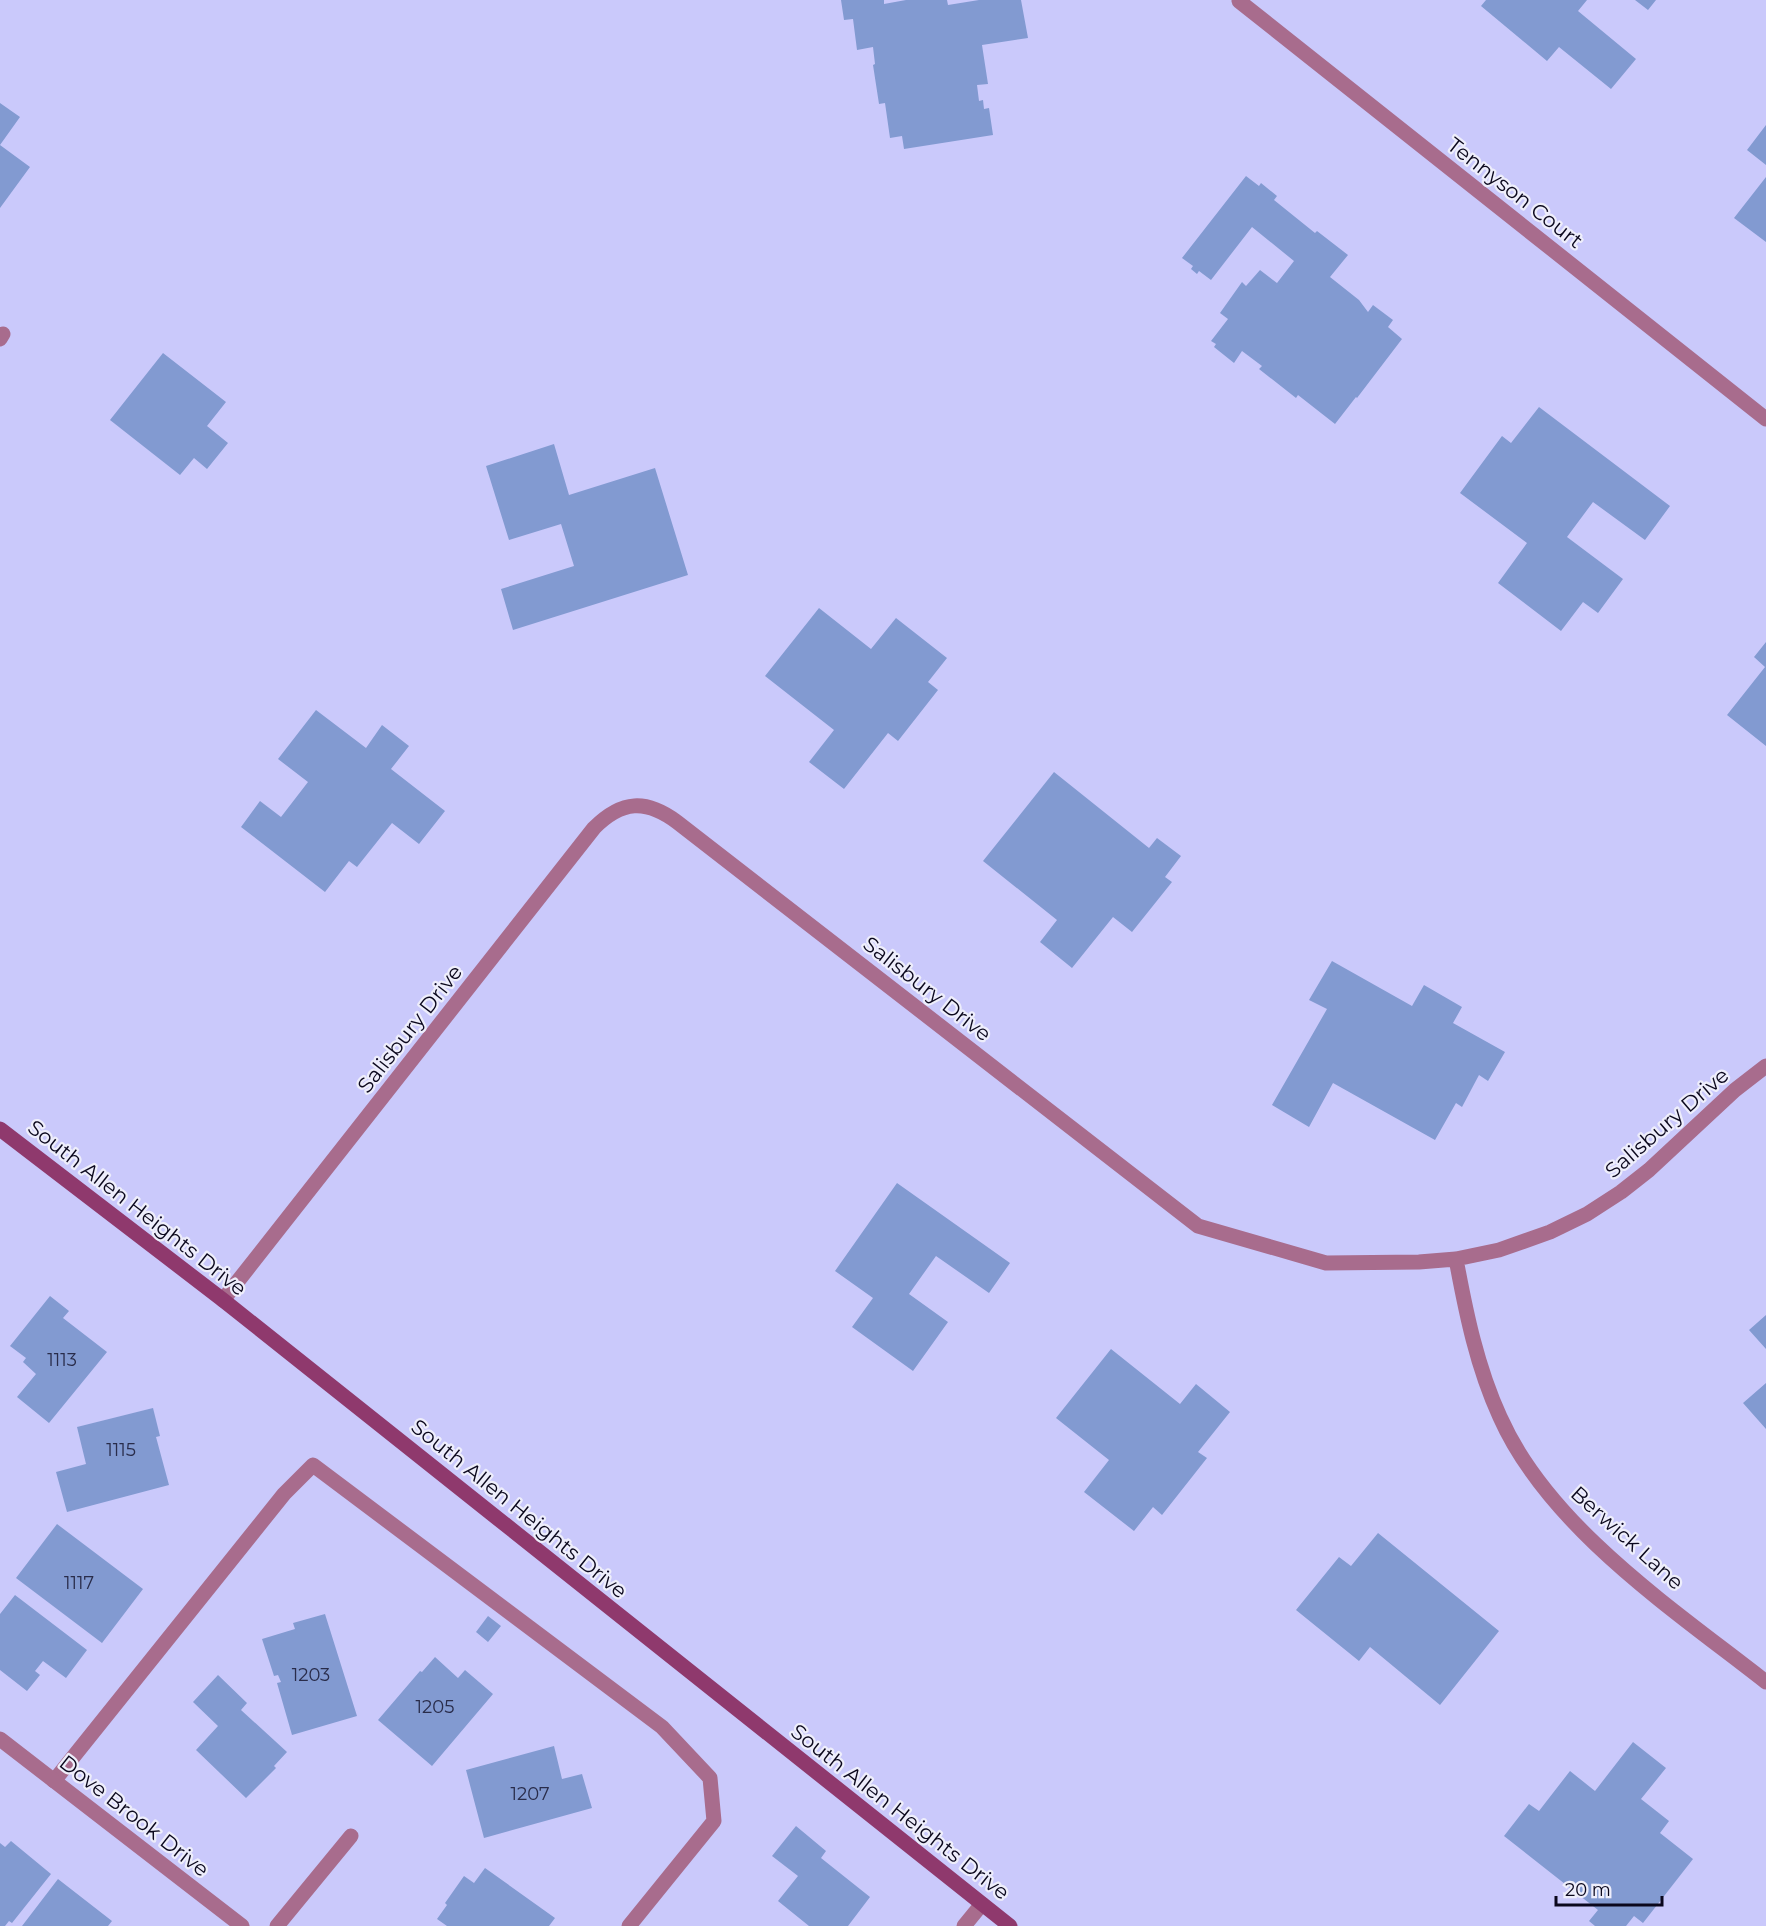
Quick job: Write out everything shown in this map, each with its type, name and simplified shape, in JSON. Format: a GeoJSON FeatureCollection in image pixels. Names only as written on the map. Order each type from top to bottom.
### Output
{"type":"FeatureCollection","features":[{"type":"Feature","properties":{"kind":"main road","name":"South Allen Heights Drive"},"geometry":{"type":"LineString","coordinates":[[0,1129],[223,1300],[1010,1926]]}},
{"type":"Feature","properties":{"kind":"street","name":"Tennyson Court"},"geometry":{"type":"LineString","coordinates":[[1239,1],[1766,418]]}},
{"type":"Feature","properties":{"kind":"street","name":"Salisbury Drive"},"geometry":{"type":"LineString","coordinates":[[223,1300],[594,828],[607,815],[637,806],[652,807],[671,818],[1198,1226],[1326,1263],[1419,1262],[1456,1259],[1499,1250],[1550,1232],[1587,1214],[1621,1192],[1649,1170],[1735,1090],[1766,1066]]}},
{"type":"Feature","properties":{"kind":"street","name":"Berwick Lane"},"geometry":{"type":"LineString","coordinates":[[1456,1259],[1474,1345],[1485,1380],[1500,1418],[1533,1474],[1572,1522],[1602,1550],[1766,1682]]}},
{"type":"Feature","properties":{"kind":"street"},"geometry":{"type":"LineString","coordinates":[[54,1781],[284,1494],[313,1465],[662,1726],[710,1778],[714,1821],[629,1926]]}},
{"type":"Feature","properties":{"kind":"street","name":"Dove Brook Drive"},"geometry":{"type":"LineString","coordinates":[[0,1739],[242,1926]]}},
{"type":"Feature","properties":{"kind":"street"},"geometry":{"type":"LineString","coordinates":[[277,1926],[351,1836]]}},
{"type":"Feature","properties":{"kind":"street"},"geometry":{"type":"LineString","coordinates":[[964,1926],[982,1904]]}},
{"type":"Feature","properties":{"kind":"building"},"geometry":{"type":"Polygon","coordinates":[[[841,0],[884,0],[884,4],[906,0],[947,0],[948,5],[979,0],[1021,0],[1028,38],[982,45],[988,84],[977,85],[979,101],[983,100],[984,109],[989,108],[993,135],[904,149],[902,136],[890,138],[885,103],[879,104],[873,65],[875,64],[873,47],[857,50],[853,19],[844,20],[841,0]]]}},
{"type":"Feature","properties":{"kind":"building"},"geometry":{"type":"Polygon","coordinates":[[[1486,0],[1587,0],[1578,11],[1636,59],[1611,89],[1559,47],[1547,61],[1481,6],[1486,0]]]}},
{"type":"Feature","properties":{"kind":"building"},"geometry":{"type":"Polygon","coordinates":[[[1635,0],[1656,0],[1648,10],[1635,0]]]}},
{"type":"Feature","properties":{"kind":"building"},"geometry":{"type":"Polygon","coordinates":[[[0,103],[20,117],[0,145],[0,103]]]}},
{"type":"Feature","properties":{"kind":"building"},"geometry":{"type":"Polygon","coordinates":[[[1766,125],[1766,165],[1747,150],[1766,125]]]}},
{"type":"Feature","properties":{"kind":"building"},"geometry":{"type":"Polygon","coordinates":[[[0,145],[30,167],[0,208],[0,145]]]}},
{"type":"Feature","properties":{"kind":"building"},"geometry":{"type":"Polygon","coordinates":[[[1246,176],[1259,186],[1261,183],[1277,196],[1274,200],[1315,233],[1317,231],[1348,255],[1330,277],[1359,300],[1368,312],[1373,305],[1393,320],[1388,327],[1402,339],[1335,424],[1298,395],[1296,398],[1259,369],[1262,366],[1242,351],[1234,363],[1214,347],[1216,344],[1211,341],[1228,319],[1220,313],[1242,282],[1246,286],[1260,270],[1277,283],[1294,261],[1252,227],[1211,280],[1199,271],[1197,274],[1191,269],[1193,266],[1182,258],[1246,176]]]}},
{"type":"Feature","properties":{"kind":"building"},"geometry":{"type":"Polygon","coordinates":[[[1766,177],[1766,242],[1734,218],[1766,177]]]}},
{"type":"Feature","properties":{"kind":"building"},"geometry":{"type":"Polygon","coordinates":[[[163,353],[226,402],[207,426],[228,443],[207,469],[194,458],[180,475],[110,420],[163,353]]]}},
{"type":"Feature","properties":{"kind":"building"},"geometry":{"type":"Polygon","coordinates":[[[1539,407],[1670,506],[1645,540],[1593,502],[1567,537],[1623,579],[1598,613],[1583,602],[1561,631],[1498,583],[1527,543],[1460,493],[1502,436],[1511,443],[1539,407]]]}},
{"type":"Feature","properties":{"kind":"building"},"geometry":{"type":"Polygon","coordinates":[[[554,444],[569,495],[655,468],[688,575],[513,630],[501,589],[574,566],[561,524],[509,540],[486,466],[554,444]]]}},
{"type":"Feature","properties":{"kind":"building"},"geometry":{"type":"Polygon","coordinates":[[[819,608],[871,649],[896,618],[947,658],[928,682],[938,690],[898,741],[888,733],[844,789],[809,762],[834,730],[765,676],[819,608]]]}},
{"type":"Feature","properties":{"kind":"building"},"geometry":{"type":"Polygon","coordinates":[[[1766,642],[1766,746],[1727,715],[1765,667],[1754,657],[1766,642]]]}},
{"type":"Feature","properties":{"kind":"building"},"geometry":{"type":"Polygon","coordinates":[[[316,710],[366,748],[382,725],[409,746],[391,769],[445,811],[419,844],[392,823],[357,867],[349,861],[325,892],[241,827],[260,801],[281,817],[308,782],[278,759],[316,710]]]}},
{"type":"Feature","properties":{"kind":"building"},"geometry":{"type":"Polygon","coordinates":[[[1054,772],[1149,848],[1157,838],[1181,856],[1165,877],[1172,882],[1132,932],[1113,917],[1072,968],[1040,942],[1057,920],[983,861],[1054,772]]]}},
{"type":"Feature","properties":{"kind":"building"},"geometry":{"type":"Polygon","coordinates":[[[1332,961],[1412,1006],[1424,985],[1462,1007],[1453,1023],[1505,1052],[1488,1081],[1479,1075],[1462,1107],[1456,1103],[1435,1140],[1333,1083],[1309,1127],[1272,1105],[1327,1009],[1309,1000],[1332,961]]]}},
{"type":"Feature","properties":{"kind":"building"},"geometry":{"type":"Polygon","coordinates":[[[897,1183],[1010,1263],[989,1293],[936,1256],[909,1294],[948,1322],[913,1371],[852,1327],[873,1298],[835,1271],[897,1183]]]}},
{"type":"Feature","properties":{"kind":"building"},"geometry":{"type":"Polygon","coordinates":[[[50,1296],[69,1311],[63,1318],[107,1352],[49,1423],[17,1397],[36,1374],[23,1362],[26,1358],[10,1346],[50,1296]]]}},
{"type":"Feature","properties":{"kind":"building"},"geometry":{"type":"Polygon","coordinates":[[[1766,1315],[1766,1349],[1749,1330],[1766,1315]]]}},
{"type":"Feature","properties":{"kind":"building"},"geometry":{"type":"Polygon","coordinates":[[[1111,1349],[1180,1404],[1196,1384],[1230,1412],[1198,1452],[1207,1458],[1162,1515],[1153,1507],[1134,1531],[1084,1492],[1109,1460],[1056,1418],[1111,1349]]]}},
{"type":"Feature","properties":{"kind":"building"},"geometry":{"type":"Polygon","coordinates":[[[1766,1383],[1766,1429],[1743,1403],[1766,1383]]]}},
{"type":"Feature","properties":{"kind":"building"},"geometry":{"type":"Polygon","coordinates":[[[153,1408],[160,1436],[156,1437],[169,1485],[67,1512],[56,1472],[86,1464],[77,1427],[153,1408]]]}},
{"type":"Feature","properties":{"kind":"building"},"geometry":{"type":"Polygon","coordinates":[[[57,1524],[143,1589],[102,1643],[16,1578],[57,1524]]]}},
{"type":"Feature","properties":{"kind":"building"},"geometry":{"type":"Polygon","coordinates":[[[1378,1533],[1499,1631],[1440,1705],[1370,1647],[1359,1661],[1296,1610],[1339,1557],[1351,1566],[1378,1533]]]}},
{"type":"Feature","properties":{"kind":"building"},"geometry":{"type":"Polygon","coordinates":[[[15,1595],[87,1650],[66,1678],[43,1661],[35,1671],[40,1675],[27,1691],[0,1670],[0,1614],[15,1595]]]}},
{"type":"Feature","properties":{"kind":"building"},"geometry":{"type":"Polygon","coordinates":[[[325,1614],[357,1716],[292,1735],[277,1683],[281,1682],[278,1675],[274,1676],[262,1639],[295,1629],[293,1623],[325,1614]]]}},
{"type":"Feature","properties":{"kind":"building"},"geometry":{"type":"Polygon","coordinates":[[[488,1616],[501,1626],[488,1642],[476,1632],[488,1616]]]}},
{"type":"Feature","properties":{"kind":"building"},"geometry":{"type":"Polygon","coordinates":[[[435,1657],[458,1678],[465,1670],[493,1694],[432,1766],[378,1720],[435,1657]]]}},
{"type":"Feature","properties":{"kind":"building"},"geometry":{"type":"Polygon","coordinates":[[[218,1675],[247,1703],[241,1710],[287,1752],[274,1766],[276,1768],[246,1798],[196,1750],[218,1726],[193,1702],[218,1675]]]}},
{"type":"Feature","properties":{"kind":"building"},"geometry":{"type":"Polygon","coordinates":[[[1633,1742],[1666,1768],[1641,1799],[1669,1821],[1660,1833],[1693,1859],[1643,1923],[1634,1916],[1626,1926],[1595,1926],[1589,1921],[1598,1910],[1504,1836],[1529,1804],[1539,1811],[1570,1771],[1595,1791],[1633,1742]]]}},
{"type":"Feature","properties":{"kind":"building"},"geometry":{"type":"Polygon","coordinates":[[[554,1746],[562,1779],[582,1774],[592,1808],[484,1838],[466,1770],[554,1746]]]}},
{"type":"Feature","properties":{"kind":"building"},"geometry":{"type":"Polygon","coordinates":[[[796,1826],[826,1851],[821,1858],[870,1897],[848,1926],[809,1926],[778,1901],[798,1876],[772,1856],[796,1826]]]}},
{"type":"Feature","properties":{"kind":"building"},"geometry":{"type":"Polygon","coordinates":[[[11,1841],[51,1874],[12,1923],[9,1921],[5,1926],[0,1926],[0,1843],[5,1847],[11,1841]]]}},
{"type":"Feature","properties":{"kind":"building"},"geometry":{"type":"Polygon","coordinates":[[[485,1868],[555,1918],[549,1926],[447,1926],[437,1919],[464,1876],[474,1883],[485,1868]]]}},
{"type":"Feature","properties":{"kind":"building"},"geometry":{"type":"Polygon","coordinates":[[[58,1879],[112,1921],[108,1926],[22,1926],[58,1879]]]}}]}
